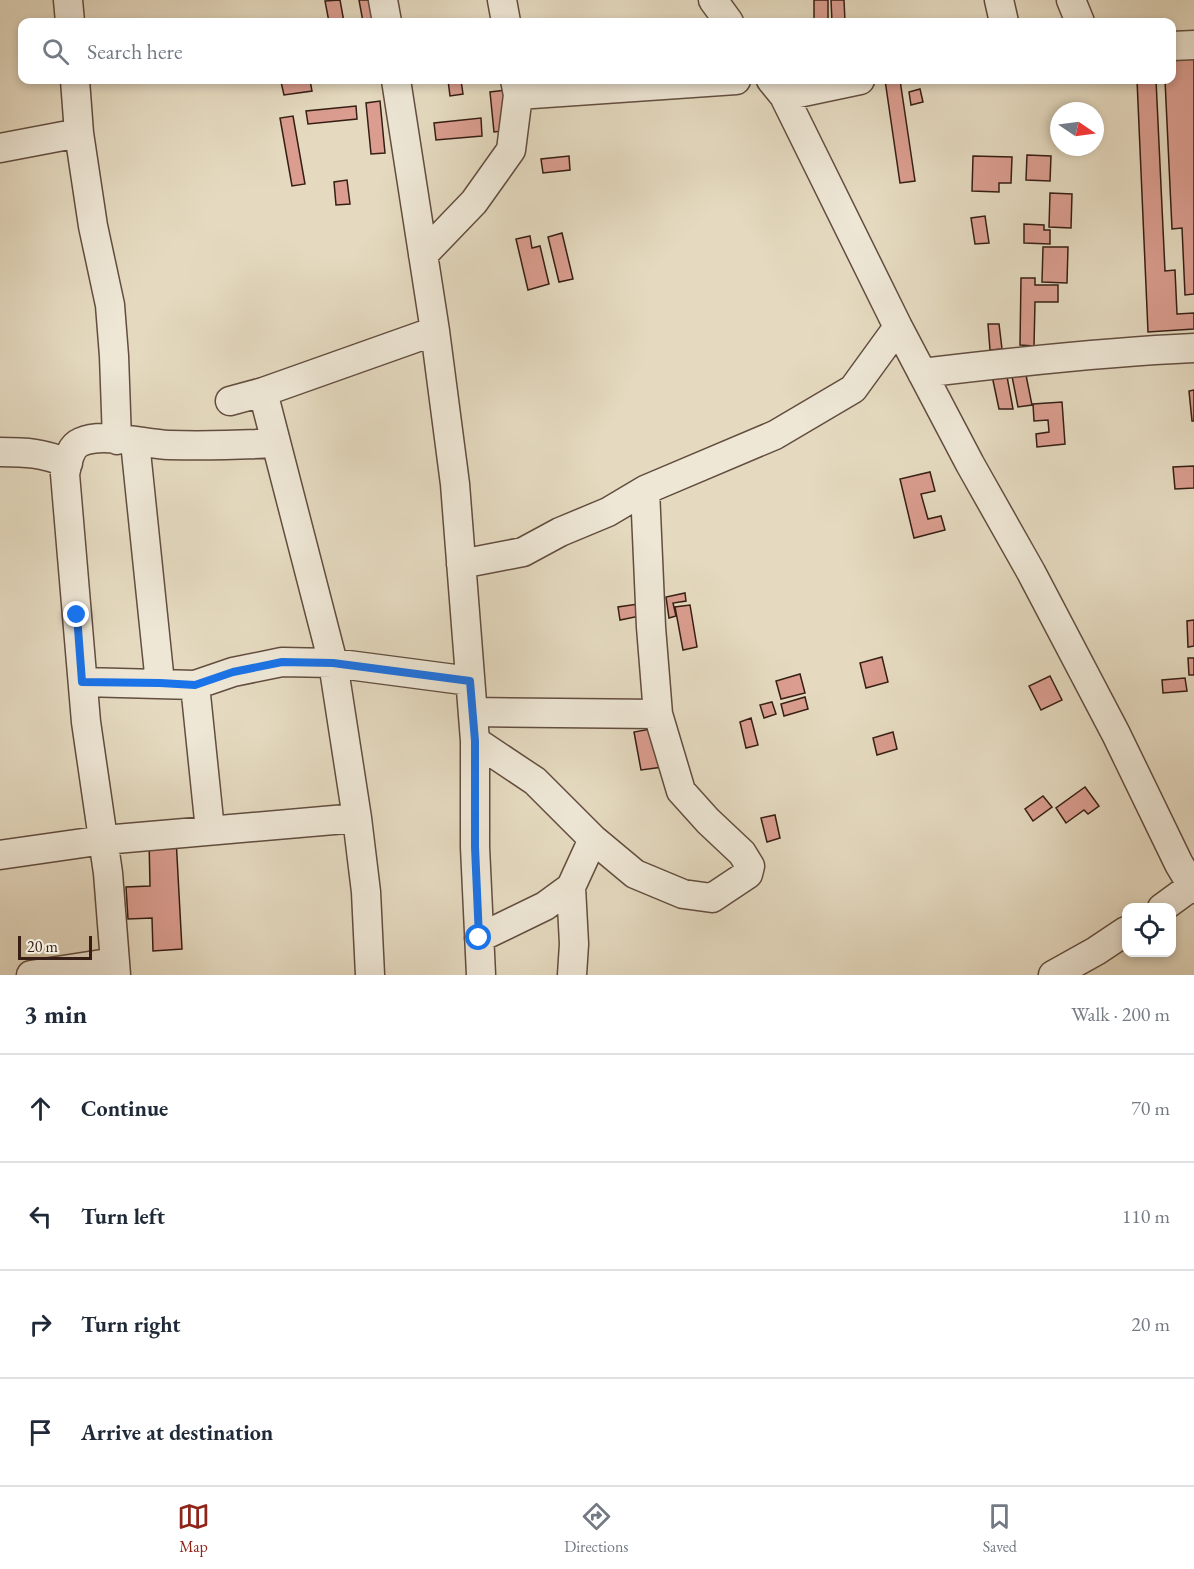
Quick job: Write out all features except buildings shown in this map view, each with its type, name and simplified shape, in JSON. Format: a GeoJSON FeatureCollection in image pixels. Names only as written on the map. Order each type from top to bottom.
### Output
{"type":"FeatureCollection","features":[{"type":"Feature","properties":{"kind":"street"},"geometry":{"type":"LineString","coordinates":[[68,0],[70,18]]}},
{"type":"Feature","properties":{"kind":"street"},"geometry":{"type":"LineString","coordinates":[[383,0],[386,18]]}},
{"type":"Feature","properties":{"kind":"street"},"geometry":{"type":"LineString","coordinates":[[502,0],[505,18]]}},
{"type":"Feature","properties":{"kind":"street"},"geometry":{"type":"LineString","coordinates":[[713,0],[726,18]]}},
{"type":"Feature","properties":{"kind":"street"},"geometry":{"type":"LineString","coordinates":[[999,0],[1003,18]]}},
{"type":"Feature","properties":{"kind":"street"},"geometry":{"type":"LineString","coordinates":[[1071,0],[1078,18]]}},
{"type":"Feature","properties":{"kind":"street"},"geometry":{"type":"LineString","coordinates":[[1176,46],[1194,45]]}},
{"type":"Feature","properties":{"kind":"street"},"geometry":{"type":"LineString","coordinates":[[75,84],[93,226],[110,305],[114,356],[160,683]]}},
{"type":"Feature","properties":{"kind":"street"},"geometry":{"type":"LineString","coordinates":[[397,84],[435,331],[455,484],[475,741],[475,847],[481,975]]}},
{"type":"Feature","properties":{"kind":"street"},"geometry":{"type":"LineString","coordinates":[[423,255],[474,202],[511,150],[517,87],[611,84]]}},
{"type":"Feature","properties":{"kind":"street"},"geometry":{"type":"LineString","coordinates":[[819,84],[778,88],[898,327],[970,464],[1031,572],[1116,734],[1179,864],[1193,887],[1169,903]]}},
{"type":"Feature","properties":{"kind":"street"},"geometry":{"type":"LineString","coordinates":[[0,148],[80,133]]}},
{"type":"Feature","properties":{"kind":"street"},"geometry":{"type":"LineString","coordinates":[[461,564],[523,552],[560,532],[608,512],[645,490],[775,435],[853,388],[898,327]]}},
{"type":"Feature","properties":{"kind":"street"},"geometry":{"type":"LineString","coordinates":[[230,401],[262,392],[435,331]]}},
{"type":"Feature","properties":{"kind":"street"},"geometry":{"type":"LineString","coordinates":[[922,373],[1035,360],[1194,348]]}},
{"type":"Feature","properties":{"kind":"street"},"geometry":{"type":"LineString","coordinates":[[262,392],[333,663],[366,892],[370,975]]}},
{"type":"Feature","properties":{"kind":"street"},"geometry":{"type":"LineString","coordinates":[[31,975],[115,969],[108,873],[86,722],[65,474],[73,447],[81,442],[98,438],[165,445],[226,446],[276,443]]}},
{"type":"Feature","properties":{"kind":"street"},"geometry":{"type":"LineString","coordinates":[[0,452],[32,452],[68,464]]}},
{"type":"Feature","properties":{"kind":"street"},"geometry":{"type":"LineString","coordinates":[[475,741],[535,781],[593,839],[635,874],[683,894],[712,898],[748,874],[750,866],[742,853],[708,821],[681,790],[658,714],[651,627],[645,490]]}},
{"type":"Feature","properties":{"kind":"street"},"geometry":{"type":"LineString","coordinates":[[82,682],[195,685],[233,672],[282,662],[333,663],[470,681]]}},
{"type":"Feature","properties":{"kind":"street"},"geometry":{"type":"LineString","coordinates":[[195,685],[210,830]]}},
{"type":"Feature","properties":{"kind":"street"},"geometry":{"type":"LineString","coordinates":[[473,712],[658,714]]}},
{"type":"Feature","properties":{"kind":"street"},"geometry":{"type":"LineString","coordinates":[[0,855],[104,840],[357,818]]}},
{"type":"Feature","properties":{"kind":"street"},"geometry":{"type":"LineString","coordinates":[[572,975],[571,887],[593,839]]}},
{"type":"Feature","properties":{"kind":"street"},"geometry":{"type":"LineString","coordinates":[[479,938],[544,906],[571,887]]}},
{"type":"Feature","properties":{"kind":"street"},"geometry":{"type":"LineString","coordinates":[[1053,975],[1122,934]]}},
{"type":"Feature","properties":{"kind":"route"},"geometry":{"type":"LineString","coordinates":[[77,615],[82,682],[195,685],[233,672],[282,662],[333,663],[470,681],[475,741],[475,847],[479,938]]}}]}
